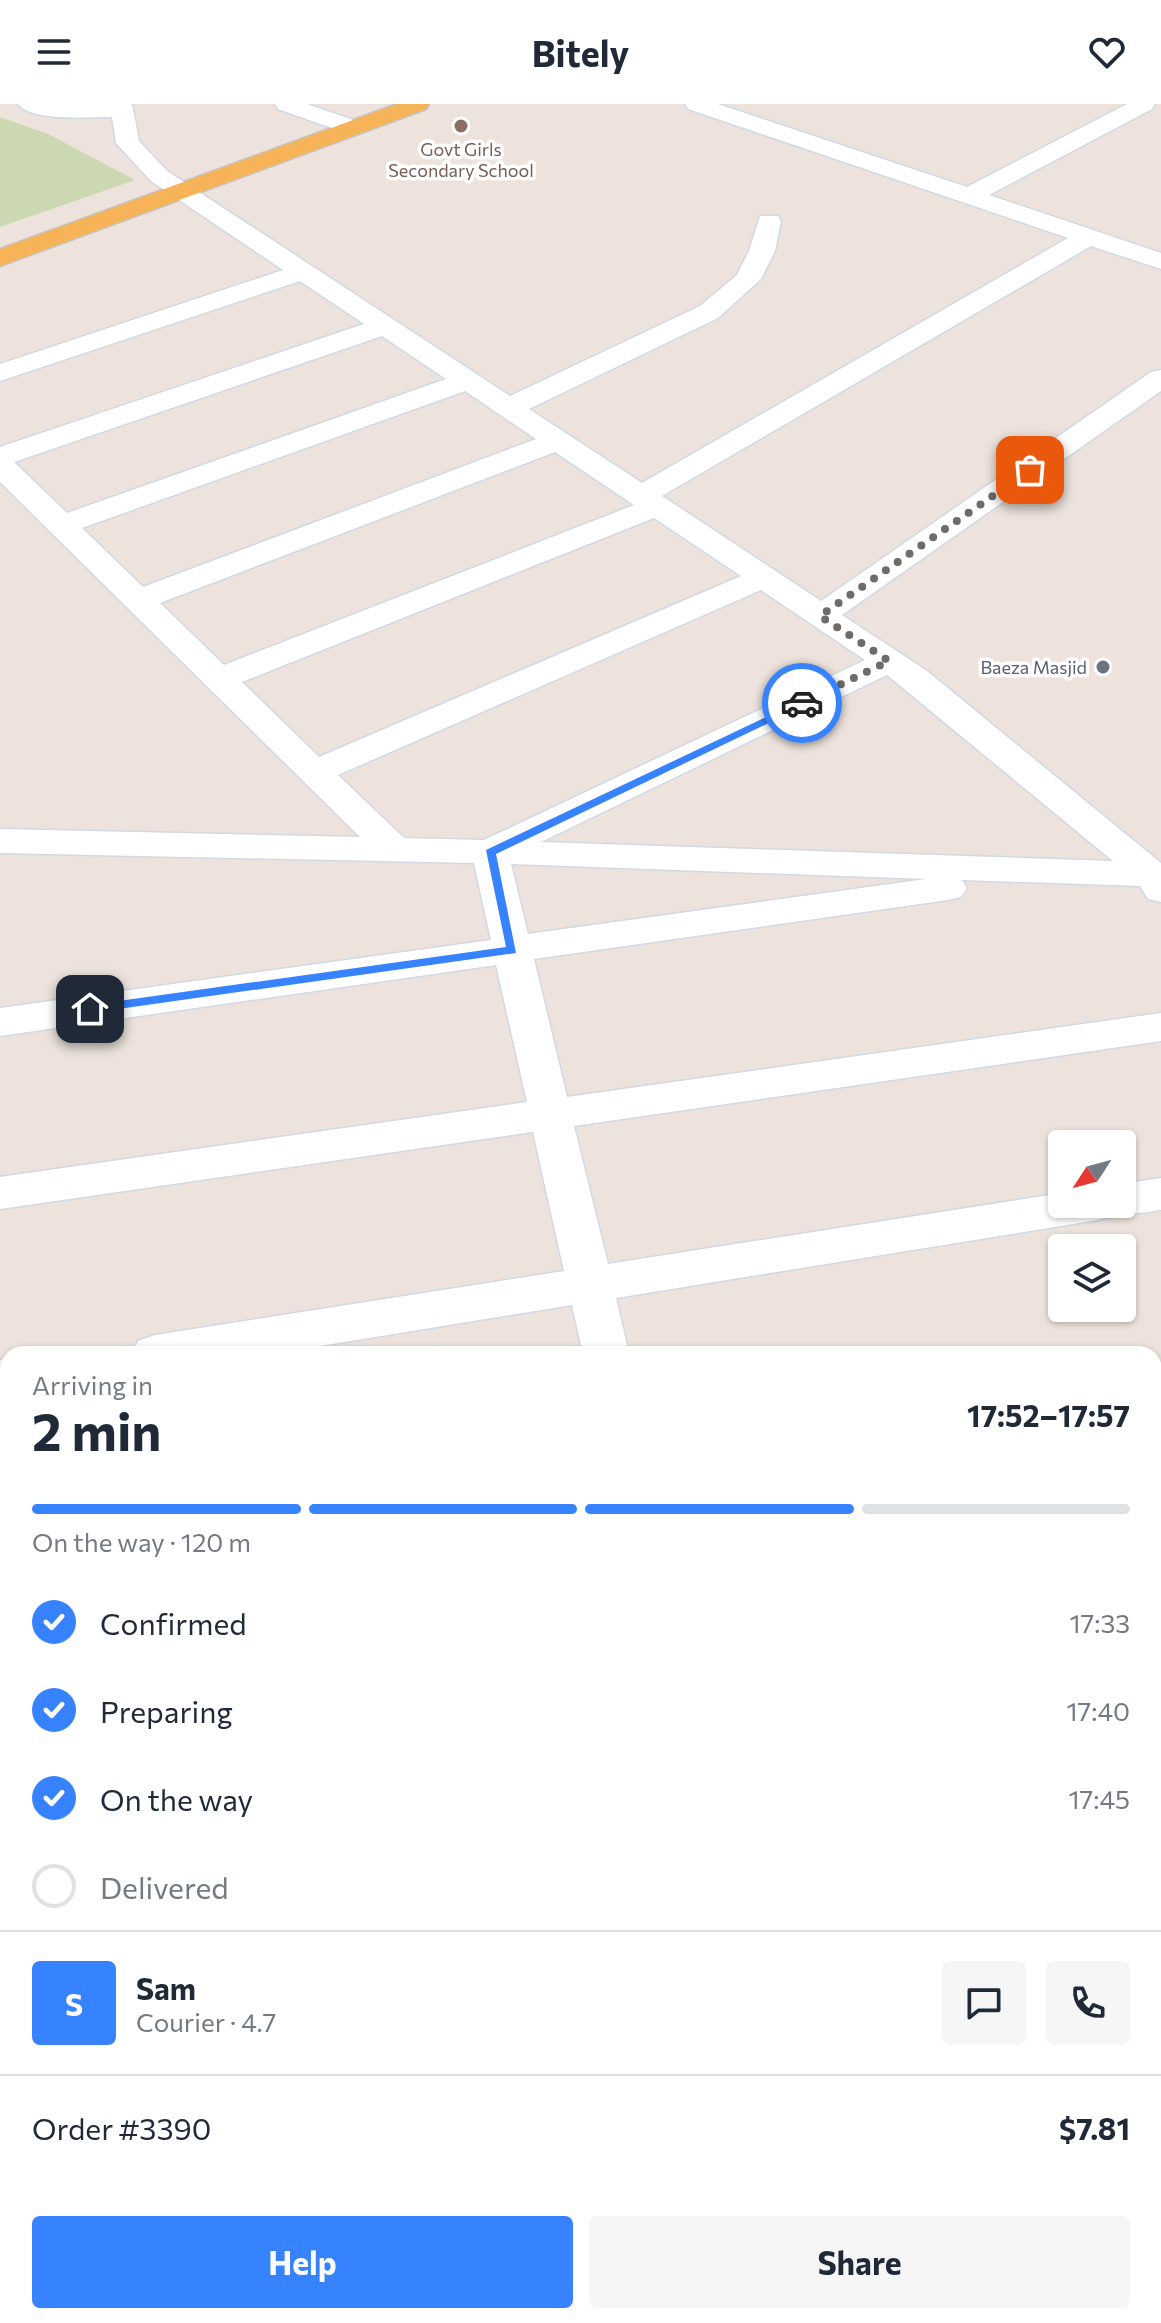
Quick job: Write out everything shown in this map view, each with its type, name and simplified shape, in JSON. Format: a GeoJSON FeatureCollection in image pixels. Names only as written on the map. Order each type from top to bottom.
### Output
{"type":"FeatureCollection","features":[{"type":"Feature","properties":{"kind":"main road"},"geometry":{"type":"LineString","coordinates":[[0,258],[323,117],[356,116],[418,104]]}},
{"type":"Feature","properties":{"kind":"main road"},"geometry":{"type":"LineString","coordinates":[[0,234],[171,184],[356,116]]}},
{"type":"Feature","properties":{"kind":"street"},"geometry":{"type":"LineString","coordinates":[[29,104],[42,109],[122,107],[128,143],[171,184],[555,442],[915,678],[1158,880]]}},
{"type":"Feature","properties":{"kind":"street"},"geometry":{"type":"LineString","coordinates":[[286,104],[323,117]]}},
{"type":"Feature","properties":{"kind":"street"},"geometry":{"type":"LineString","coordinates":[[696,104],[1161,261]]}},
{"type":"Feature","properties":{"kind":"street"},"geometry":{"type":"LineString","coordinates":[[967,197],[1144,104]]}},
{"type":"Feature","properties":{"kind":"street"},"geometry":{"type":"LineString","coordinates":[[506,409],[709,312],[748,279],[762,251],[769,221]]}},
{"type":"Feature","properties":{"kind":"street"},"geometry":{"type":"LineString","coordinates":[[1127,250],[1150,236]]}},
{"type":"Feature","properties":{"kind":"street"},"geometry":{"type":"LineString","coordinates":[[220,679],[647,502],[1088,237]]}},
{"type":"Feature","properties":{"kind":"street"},"geometry":{"type":"LineString","coordinates":[[0,373],[301,272]]}},
{"type":"Feature","properties":{"kind":"street"},"geometry":{"type":"LineString","coordinates":[[0,457],[382,327]]}},
{"type":"Feature","properties":{"kind":"street"},"geometry":{"type":"LineString","coordinates":[[820,616],[1161,378]]}},
{"type":"Feature","properties":{"kind":"street"},"geometry":{"type":"LineString","coordinates":[[63,525],[465,382]]}},
{"type":"Feature","properties":{"kind":"street"},"geometry":{"type":"LineString","coordinates":[[139,600],[555,442]]}},
{"type":"Feature","properties":{"kind":"street"},"geometry":{"type":"LineString","coordinates":[[0,465],[394,850]]}},
{"type":"Feature","properties":{"kind":"street"},"geometry":{"type":"LineString","coordinates":[[315,772],[763,578]]}},
{"type":"Feature","properties":{"kind":"street"},"geometry":{"type":"LineString","coordinates":[[490,852],[889,661]]}},
{"type":"Feature","properties":{"kind":"street"},"geometry":{"type":"LineString","coordinates":[[0,841],[490,852],[1067,871],[1158,880]]}},
{"type":"Feature","properties":{"kind":"street"},"geometry":{"type":"LineString","coordinates":[[490,852],[604,1346]]}},
{"type":"Feature","properties":{"kind":"street"},"geometry":{"type":"LineString","coordinates":[[0,1022],[1067,871]]}},
{"type":"Feature","properties":{"kind":"street"},"geometry":{"type":"LineString","coordinates":[[0,1193],[1161,1027]]}},
{"type":"Feature","properties":{"kind":"street"},"geometry":{"type":"LineString","coordinates":[[1136,1198],[1161,1194]]}},
{"type":"Feature","properties":{"kind":"street"},"geometry":{"type":"LineString","coordinates":[[205,1346],[1048,1212]]}},
{"type":"Feature","properties":{"kind":"green space"},"geometry":{"type":"Polygon","coordinates":[[[0,117],[48,134],[135,180],[0,227],[0,117]]]}},
{"type":"Feature","properties":{"kind":"way so far"},"geometry":{"type":"LineString","coordinates":[[802,703],[889,661],[820,616],[1030,470]]}},
{"type":"Feature","properties":{"kind":"place","name":"Govt Girls Secondary School"},"geometry":{"type":"Point","coordinates":[461,126]}},
{"type":"Feature","properties":{"kind":"place","name":"Baeza Masjid"},"geometry":{"type":"Point","coordinates":[1103,667]}},
{"type":"Feature","properties":{"kind":"route"},"geometry":{"type":"LineString","coordinates":[[90,1009],[512,950],[490,852],[802,703]]}}]}
